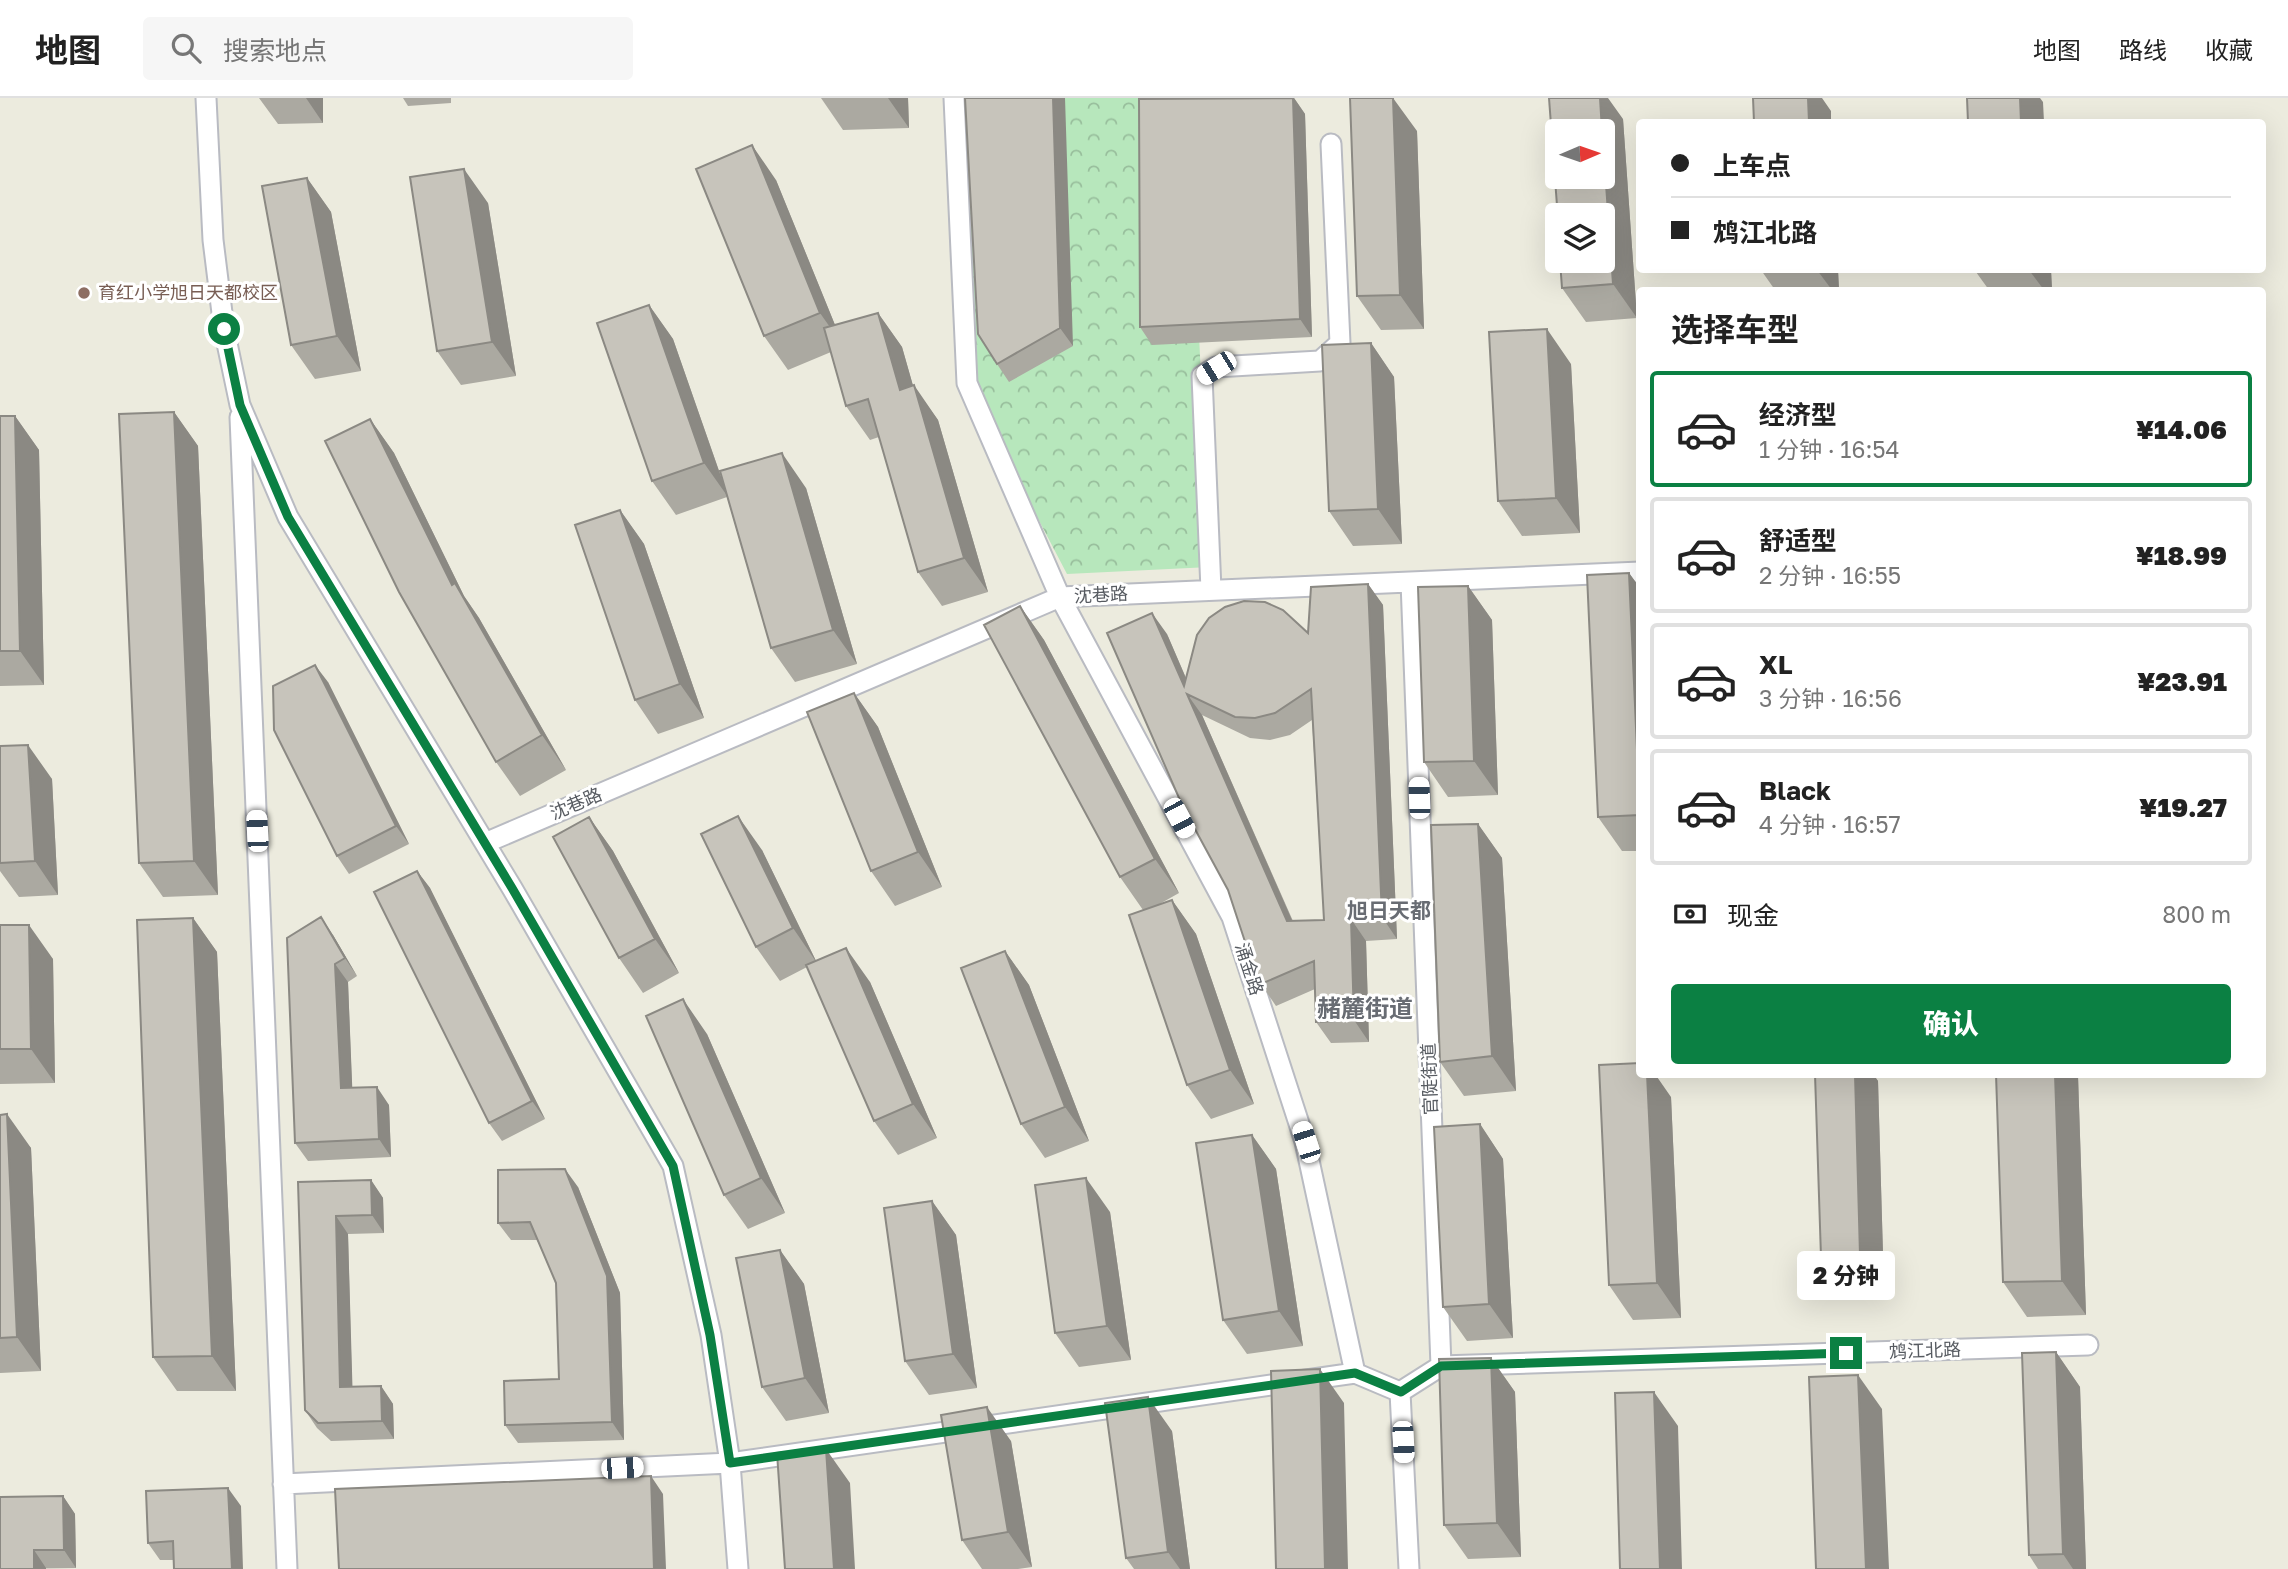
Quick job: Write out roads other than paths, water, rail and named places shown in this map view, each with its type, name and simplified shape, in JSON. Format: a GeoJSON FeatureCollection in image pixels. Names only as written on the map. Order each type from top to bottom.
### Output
{"type":"FeatureCollection","features":[{"type":"Feature","properties":{"kind":"street"},"geometry":{"type":"LineString","coordinates":[[206,98],[213,240],[224,329],[240,405],[287,1569]]}},
{"type":"Feature","properties":{"kind":"street","name":"涌金路"},"geometry":{"type":"LineString","coordinates":[[954,98],[967,383],[1059,597],[1232,917],[1306,1142],[1355,1373]]}},
{"type":"Feature","properties":{"kind":"street"},"geometry":{"type":"LineString","coordinates":[[1211,590],[1202,376],[1216,368],[1320,361],[1340,343],[1331,144]]}},
{"type":"Feature","properties":{"kind":"street"},"geometry":{"type":"LineString","coordinates":[[240,405],[288,517],[485,843],[673,1166],[710,1335],[730,1463],[738,1569]]}},
{"type":"Feature","properties":{"kind":"street","name":"沈巷路"},"geometry":{"type":"LineString","coordinates":[[485,843],[1059,597],[1636,572]]}},
{"type":"Feature","properties":{"kind":"street","name":"官陡街道"},"geometry":{"type":"LineString","coordinates":[[1410,582],[1441,1366]]}},
{"type":"Feature","properties":{"kind":"street","name":"鸩江北路"},"geometry":{"type":"LineString","coordinates":[[1441,1366],[2088,1345]]}},
{"type":"Feature","properties":{"kind":"street"},"geometry":{"type":"LineString","coordinates":[[1401,1392],[1441,1366]]}},
{"type":"Feature","properties":{"kind":"street"},"geometry":{"type":"LineString","coordinates":[[284,1484],[730,1463],[1355,1373],[1401,1392]]}},
{"type":"Feature","properties":{"kind":"street"},"geometry":{"type":"LineString","coordinates":[[1401,1392],[1409,1569]]}},
{"type":"Feature","properties":{"kind":"place","name":"育红小学旭日天都校区"},"geometry":{"type":"Point","coordinates":[84,293]}},
{"type":"Feature","properties":{"kind":"district","name":"旭日天都"},"geometry":{"type":"Point","coordinates":[1389,911]}},
{"type":"Feature","properties":{"kind":"district","name":"赭麓街道"},"geometry":{"type":"Point","coordinates":[1365,1009]}}]}
